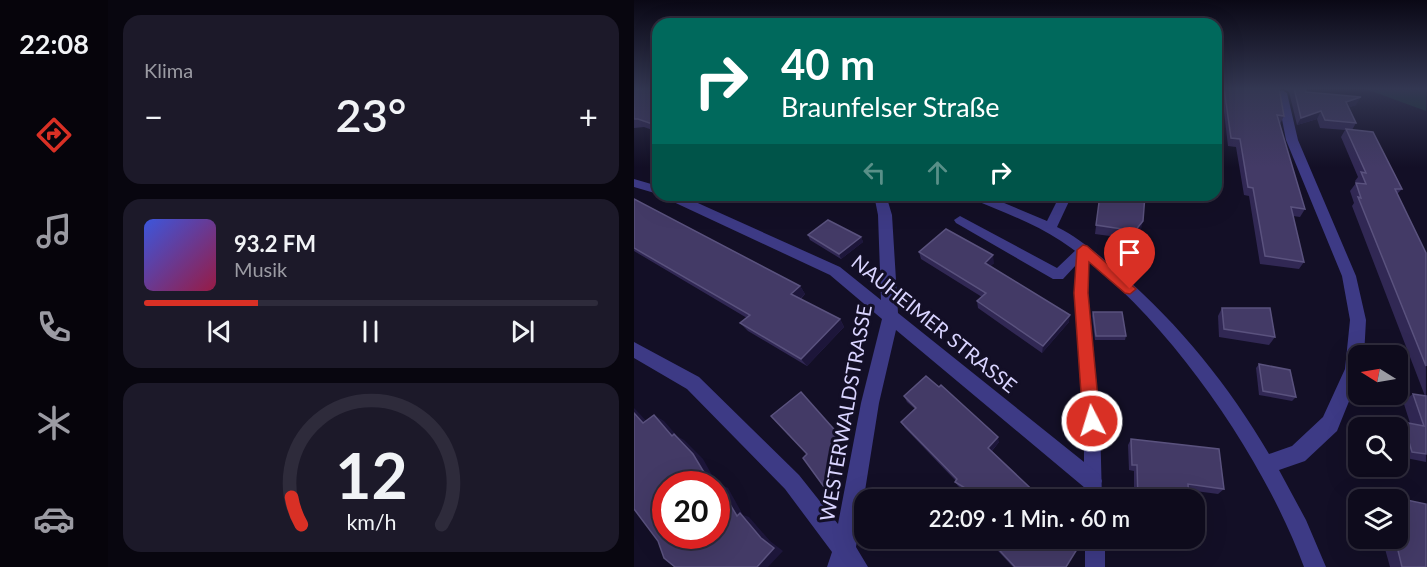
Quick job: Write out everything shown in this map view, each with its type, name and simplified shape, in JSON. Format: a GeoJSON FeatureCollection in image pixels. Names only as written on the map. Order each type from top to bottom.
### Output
{"type":"FeatureCollection","features":[{"type":"Feature","properties":{"kind":"street"},"geometry":{"type":"LineString","coordinates":[[1266,465],[1298,454],[1330,424],[1354,369],[1358,320],[1349,276],[1292,140],[1287,114]]}},
{"type":"Feature","properties":{"kind":"street"},"geometry":{"type":"LineString","coordinates":[[634,183],[652,188]]}},
{"type":"Feature","properties":{"kind":"street","name":"NAUHEIMER STRASSE"},"geometry":{"type":"LineString","coordinates":[[683,201],[835,271],[890,319],[1092,481]]}},
{"type":"Feature","properties":{"kind":"street","name":"WESTERWALDSTRASSE"},"geometry":{"type":"LineString","coordinates":[[846,561],[870,403],[890,319],[885,215],[882,201]]}},
{"type":"Feature","properties":{"kind":"street"},"geometry":{"type":"LineString","coordinates":[[988,201],[1050,228],[1083,250],[1130,289],[1184,345],[1222,394],[1266,465],[1306,540],[1315,567]]}},
{"type":"Feature","properties":{"kind":"street"},"geometry":{"type":"LineString","coordinates":[[1050,228],[1063,201]]}},
{"type":"Feature","properties":{"kind":"street"},"geometry":{"type":"LineString","coordinates":[[634,349],[692,384],[792,482],[846,561]]}},
{"type":"Feature","properties":{"kind":"lane"},"geometry":{"type":"LineString","coordinates":[[960,220],[1058,275],[1083,250]]}},
{"type":"Feature","properties":{"kind":"lane"},"geometry":{"type":"LineString","coordinates":[[1083,250],[1081,293],[1092,421],[1092,489]]}},
{"type":"Feature","properties":{"kind":"lane"},"geometry":{"type":"LineString","coordinates":[[1095,549],[1095,567]]}},
{"type":"Feature","properties":{"kind":"building"},"geometry":{"type":"Polygon","coordinates":[[[634,114],[652,114],[652,124],[638,119],[634,119],[634,114]]]}},
{"type":"Feature","properties":{"kind":"building"},"geometry":{"type":"Polygon","coordinates":[[[1228,114],[1284,114],[1277,115],[1305,209],[1291,207],[1304,262],[1265,256],[1253,188],[1248,187],[1240,139],[1231,138],[1228,114]]]}},
{"type":"Feature","properties":{"kind":"building"},"geometry":{"type":"Polygon","coordinates":[[[1323,114],[1352,114],[1356,123],[1325,120],[1323,114]]]}},
{"type":"Feature","properties":{"kind":"building"},"geometry":{"type":"Polygon","coordinates":[[[1346,129],[1373,132],[1402,189],[1395,189],[1426,253],[1426,366],[1358,197],[1361,198],[1356,183],[1366,184],[1361,172],[1366,173],[1346,129]]]}},
{"type":"Feature","properties":{"kind":"building"},"geometry":{"type":"Polygon","coordinates":[[[634,199],[800,286],[791,294],[840,319],[801,359],[740,323],[750,315],[634,248],[634,199]]]}},
{"type":"Feature","properties":{"kind":"building"},"geometry":{"type":"Polygon","coordinates":[[[1099,201],[1145,201],[1143,221],[1135,231],[1096,225],[1099,201]]]}},
{"type":"Feature","properties":{"kind":"building"},"geometry":{"type":"Polygon","coordinates":[[[828,220],[861,237],[839,254],[808,235],[828,220]]]}},
{"type":"Feature","properties":{"kind":"building"},"geometry":{"type":"Polygon","coordinates":[[[946,229],[993,255],[985,263],[1070,315],[1043,346],[977,301],[986,293],[919,252],[946,229]]]}},
{"type":"Feature","properties":{"kind":"building"},"geometry":{"type":"Polygon","coordinates":[[[1222,308],[1270,308],[1275,337],[1224,329],[1222,308]]]}},
{"type":"Feature","properties":{"kind":"building"},"geometry":{"type":"Polygon","coordinates":[[[1093,312],[1122,312],[1126,336],[1096,336],[1093,312]]]}},
{"type":"Feature","properties":{"kind":"building"},"geometry":{"type":"Polygon","coordinates":[[[1259,364],[1290,370],[1296,397],[1263,391],[1259,364]]]}},
{"type":"Feature","properties":{"kind":"building"},"geometry":{"type":"Polygon","coordinates":[[[926,376],[939,387],[941,385],[998,437],[988,448],[1031,489],[967,489],[955,482],[957,479],[901,422],[916,408],[904,396],[926,376]]]}},
{"type":"Feature","properties":{"kind":"building"},"geometry":{"type":"Polygon","coordinates":[[[801,392],[840,436],[827,491],[803,458],[807,454],[771,416],[801,392]]]}},
{"type":"Feature","properties":{"kind":"building"},"geometry":{"type":"Polygon","coordinates":[[[1413,394],[1426,396],[1426,454],[1412,452],[1408,439],[1408,423],[1424,426],[1413,394]]]}},
{"type":"Feature","properties":{"kind":"building"},"geometry":{"type":"Polygon","coordinates":[[[634,413],[643,423],[654,415],[672,436],[674,434],[693,454],[703,471],[652,471],[652,533],[634,509],[634,413]]]}},
{"type":"Feature","properties":{"kind":"building"},"geometry":{"type":"Polygon","coordinates":[[[1131,439],[1219,449],[1224,489],[1188,484],[1188,489],[1138,489],[1137,465],[1132,465],[1131,439]]]}},
{"type":"Feature","properties":{"kind":"building"},"geometry":{"type":"Polygon","coordinates":[[[1408,500],[1426,504],[1426,567],[1402,567],[1398,549],[1408,549],[1408,500]]]}},
{"type":"Feature","properties":{"kind":"building"},"geometry":{"type":"Polygon","coordinates":[[[730,504],[737,516],[740,513],[761,538],[774,548],[757,567],[675,567],[664,558],[661,549],[730,549],[730,504]]]}},
{"type":"Feature","properties":{"kind":"building"},"geometry":{"type":"Polygon","coordinates":[[[998,549],[1077,549],[1066,567],[1015,567],[998,549]]]}},
{"type":"Feature","properties":{"kind":"route"},"geometry":{"type":"LineString","coordinates":[[1092,421],[1081,293],[1083,250],[1130,289]]}}]}
